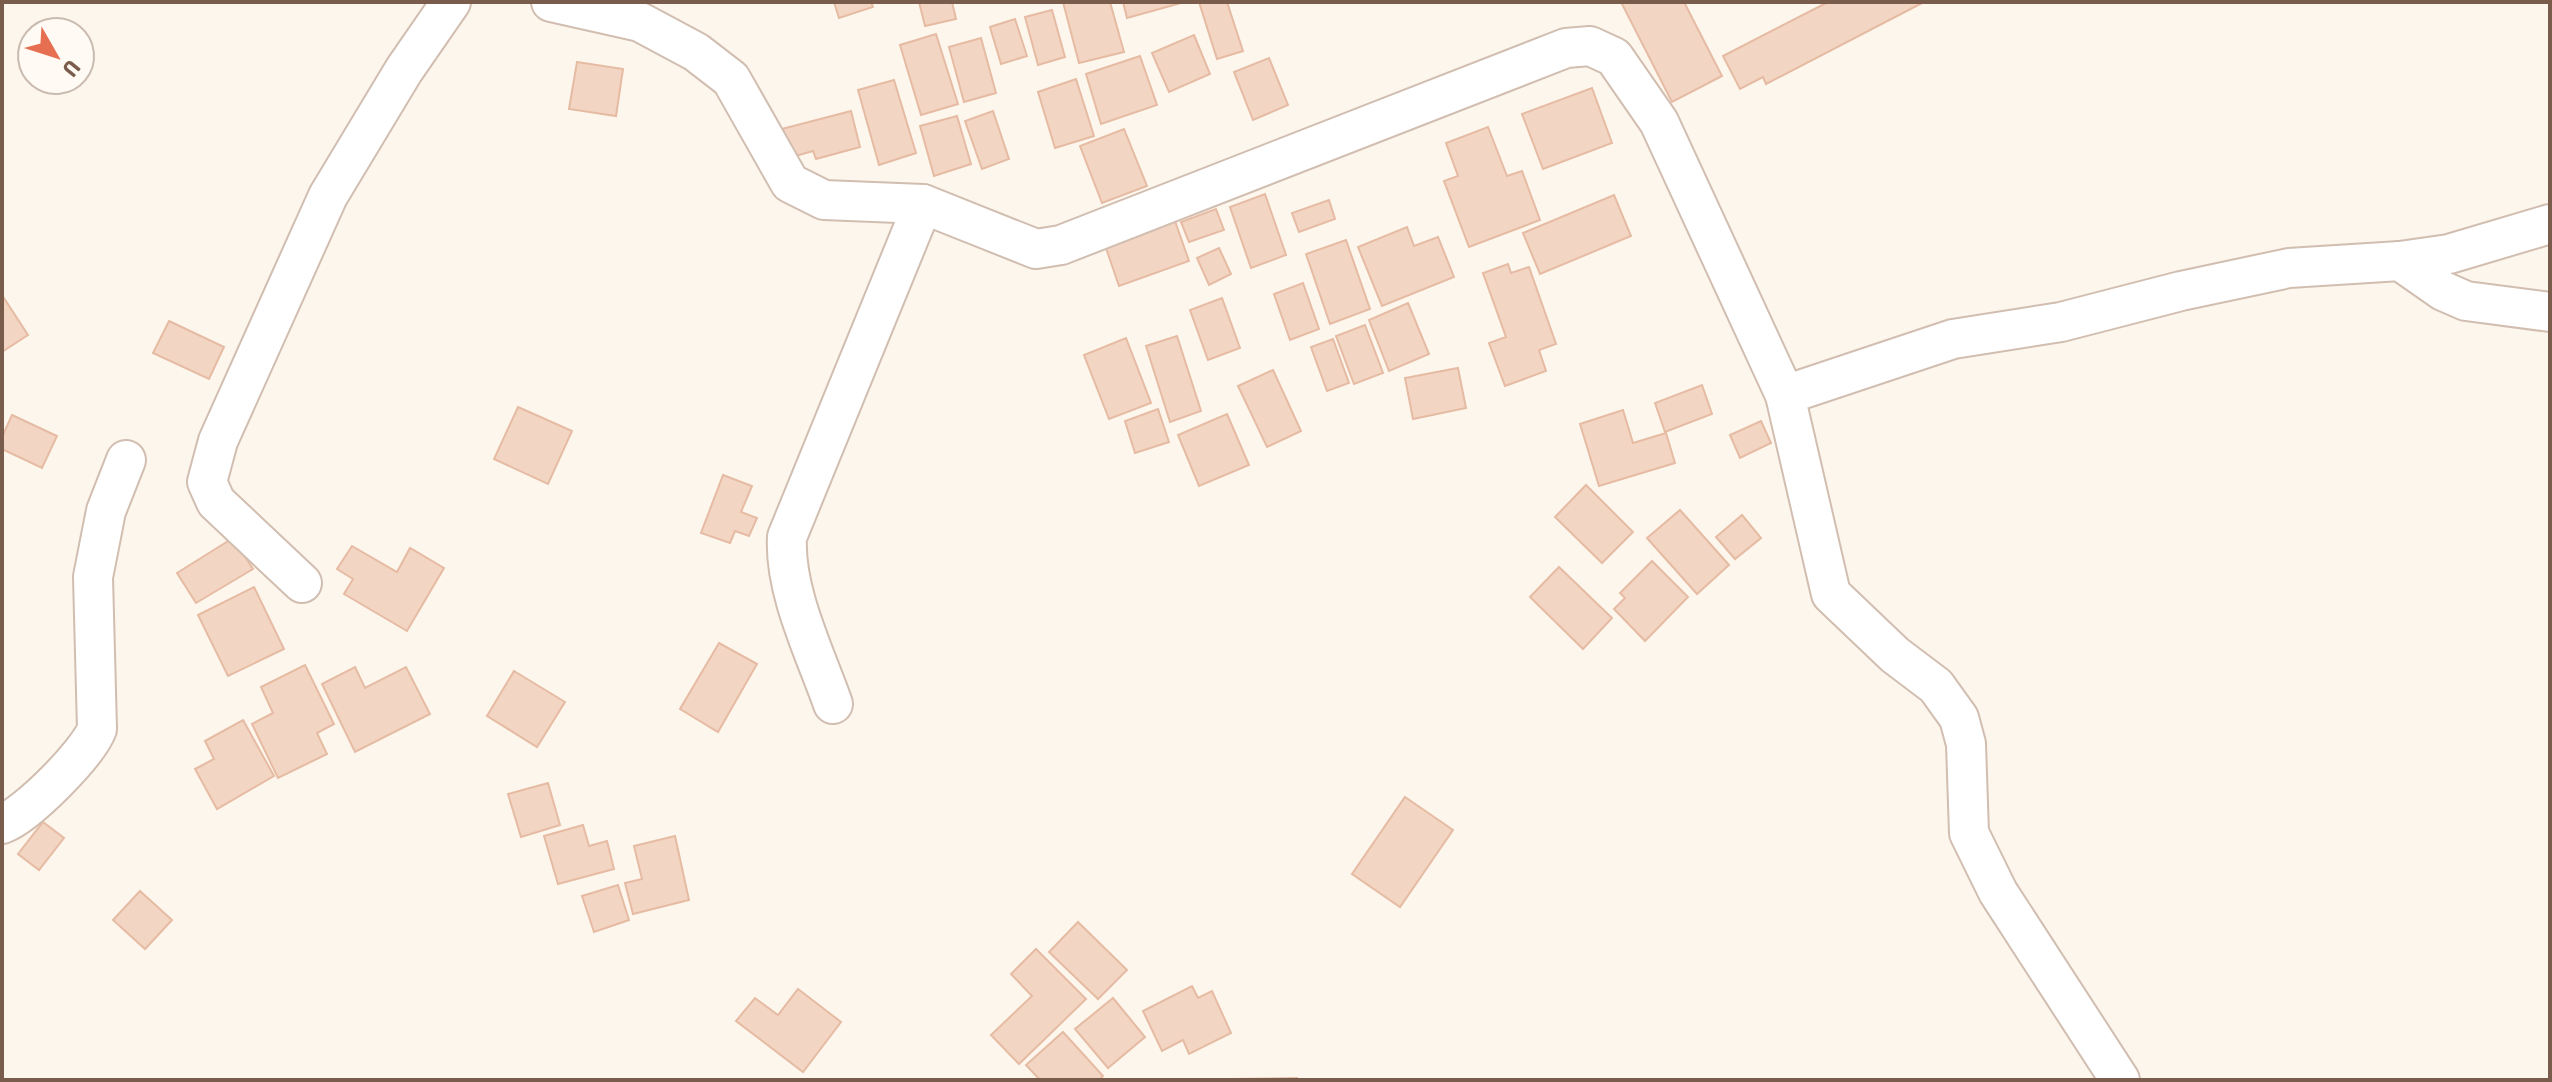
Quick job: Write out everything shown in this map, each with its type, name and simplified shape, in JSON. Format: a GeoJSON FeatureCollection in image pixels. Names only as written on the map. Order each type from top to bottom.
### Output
{"type":"FeatureCollection","features":[{"type":"Feature","properties":{"kind":"street"},"geometry":{"type":"LineString","coordinates":[[302,583],[216,502],[207,482],[218,441],[328,196],[397,82],[451,2]]}},
{"type":"Feature","properties":{"kind":"street"},"geometry":{"type":"LineString","coordinates":[[551,2],[640,22],[696,52],[731,79],[790,183],[824,200],[923,204],[1036,249],[1061,245],[1566,48],[1590,46],[1614,57],[1659,122],[1785,395],[1831,594],[1895,655],[1936,686],[1959,718],[1966,744],[1969,833],[1998,892],[2120,1080]]}},
{"type":"Feature","properties":{"kind":"street"},"geometry":{"type":"LineString","coordinates":[[833,704],[794,591],[787,564],[787,537],[923,204]]}},
{"type":"Feature","properties":{"kind":"street"},"geometry":{"type":"LineString","coordinates":[[1785,395],[1953,339],[2061,322],[2181,291],[2289,268],[2400,261],[2449,254],[2550,224]]}},
{"type":"Feature","properties":{"kind":"street"},"geometry":{"type":"LineString","coordinates":[[2400,261],[2443,291],[2466,301],[2550,312]]}},
{"type":"Feature","properties":{"kind":"street"},"geometry":{"type":"LineString","coordinates":[[2,824],[28,808],[86,749],[97,729],[93,577],[106,511],[126,460]]}},
{"type":"Feature","properties":{"kind":"building"},"geometry":{"type":"Polygon","coordinates":[[[834,2],[871,2],[873,7],[839,18],[834,2]]]}},
{"type":"Feature","properties":{"kind":"building"},"geometry":{"type":"Polygon","coordinates":[[[919,2],[952,2],[956,19],[925,26],[919,2]]]}},
{"type":"Feature","properties":{"kind":"building"},"geometry":{"type":"Polygon","coordinates":[[[1063,2],[1110,2],[1124,52],[1079,63],[1063,2]]]}},
{"type":"Feature","properties":{"kind":"building"},"geometry":{"type":"Polygon","coordinates":[[[1123,2],[1181,2],[1181,3],[1127,18],[1123,2]]]}},
{"type":"Feature","properties":{"kind":"building"},"geometry":{"type":"Polygon","coordinates":[[[1199,2],[1227,2],[1243,51],[1217,59],[1199,2]]]}},
{"type":"Feature","properties":{"kind":"building"},"geometry":{"type":"Polygon","coordinates":[[[1621,2],[1684,2],[1722,76],[1672,102],[1621,2]]]}},
{"type":"Feature","properties":{"kind":"building"},"geometry":{"type":"Polygon","coordinates":[[[1828,2],[1924,2],[1766,84],[1763,77],[1740,89],[1723,56],[1828,2]]]}},
{"type":"Feature","properties":{"kind":"building"},"geometry":{"type":"Polygon","coordinates":[[[1052,10],[1065,57],[1038,65],[1025,17],[1052,10]]]}},
{"type":"Feature","properties":{"kind":"building"},"geometry":{"type":"Polygon","coordinates":[[[1015,19],[1027,56],[1001,64],[990,27],[1015,19]]]}},
{"type":"Feature","properties":{"kind":"building"},"geometry":{"type":"Polygon","coordinates":[[[936,34],[958,104],[921,115],[900,45],[936,34]]]}},
{"type":"Feature","properties":{"kind":"building"},"geometry":{"type":"Polygon","coordinates":[[[1194,35],[1210,74],[1169,92],[1152,53],[1194,35]]]}},
{"type":"Feature","properties":{"kind":"building"},"geometry":{"type":"Polygon","coordinates":[[[981,38],[996,93],[964,102],[949,47],[981,38]]]}},
{"type":"Feature","properties":{"kind":"building"},"geometry":{"type":"Polygon","coordinates":[[[1140,56],[1157,105],[1101,124],[1086,74],[1140,56]]]}},
{"type":"Feature","properties":{"kind":"building"},"geometry":{"type":"Polygon","coordinates":[[[1269,58],[1288,105],[1253,120],[1234,72],[1269,58]]]}},
{"type":"Feature","properties":{"kind":"building"},"geometry":{"type":"Polygon","coordinates":[[[577,62],[623,69],[616,116],[569,109],[577,62]]]}},
{"type":"Feature","properties":{"kind":"building"},"geometry":{"type":"Polygon","coordinates":[[[1076,79],[1094,136],[1055,148],[1038,92],[1076,79]]]}},
{"type":"Feature","properties":{"kind":"building"},"geometry":{"type":"Polygon","coordinates":[[[894,80],[916,153],[879,165],[858,90],[894,80]]]}},
{"type":"Feature","properties":{"kind":"building"},"geometry":{"type":"Polygon","coordinates":[[[1592,88],[1612,143],[1543,169],[1522,114],[1592,88]]]}},
{"type":"Feature","properties":{"kind":"building"},"geometry":{"type":"Polygon","coordinates":[[[851,111],[860,147],[816,159],[813,151],[785,159],[778,130],[851,111]]]}},
{"type":"Feature","properties":{"kind":"building"},"geometry":{"type":"Polygon","coordinates":[[[993,111],[1009,159],[982,169],[965,121],[993,111]]]}},
{"type":"Feature","properties":{"kind":"building"},"geometry":{"type":"Polygon","coordinates":[[[957,116],[971,164],[934,176],[920,126],[957,116]]]}},
{"type":"Feature","properties":{"kind":"building"},"geometry":{"type":"Polygon","coordinates":[[[1488,127],[1507,176],[1522,171],[1540,220],[1469,247],[1444,181],[1458,176],[1446,143],[1488,127]]]}},
{"type":"Feature","properties":{"kind":"building"},"geometry":{"type":"Polygon","coordinates":[[[1124,129],[1147,186],[1102,203],[1080,146],[1124,129]]]}},
{"type":"Feature","properties":{"kind":"building"},"geometry":{"type":"Polygon","coordinates":[[[1265,194],[1286,255],[1251,268],[1230,207],[1265,194]]]}},
{"type":"Feature","properties":{"kind":"building"},"geometry":{"type":"Polygon","coordinates":[[[1614,195],[1631,236],[1540,274],[1523,233],[1614,195]]]}},
{"type":"Feature","properties":{"kind":"building"},"geometry":{"type":"Polygon","coordinates":[[[1329,200],[1335,219],[1299,232],[1292,213],[1329,200]]]}},
{"type":"Feature","properties":{"kind":"building"},"geometry":{"type":"Polygon","coordinates":[[[1216,209],[1224,230],[1189,242],[1181,222],[1216,209]]]}},
{"type":"Feature","properties":{"kind":"building"},"geometry":{"type":"Polygon","coordinates":[[[1175,221],[1189,261],[1119,286],[1105,245],[1175,221]]]}},
{"type":"Feature","properties":{"kind":"building"},"geometry":{"type":"Polygon","coordinates":[[[1407,227],[1414,246],[1438,237],[1454,277],[1382,306],[1358,247],[1407,227]]]}},
{"type":"Feature","properties":{"kind":"building"},"geometry":{"type":"Polygon","coordinates":[[[1346,240],[1370,309],[1330,324],[1306,254],[1346,240]]]}},
{"type":"Feature","properties":{"kind":"building"},"geometry":{"type":"Polygon","coordinates":[[[1219,248],[1231,274],[1209,285],[1197,258],[1219,248]]]}},
{"type":"Feature","properties":{"kind":"building"},"geometry":{"type":"Polygon","coordinates":[[[1508,264],[1511,273],[1529,267],[1556,344],[1539,350],[1546,371],[1505,386],[1489,343],[1506,337],[1483,273],[1508,264]]]}},
{"type":"Feature","properties":{"kind":"building"},"geometry":{"type":"Polygon","coordinates":[[[1303,283],[1319,329],[1290,340],[1274,294],[1303,283]]]}},
{"type":"Feature","properties":{"kind":"building"},"geometry":{"type":"Polygon","coordinates":[[[2,295],[28,335],[2,352],[2,295]]]}},
{"type":"Feature","properties":{"kind":"building"},"geometry":{"type":"Polygon","coordinates":[[[1222,298],[1240,348],[1208,360],[1190,310],[1222,298]]]}},
{"type":"Feature","properties":{"kind":"building"},"geometry":{"type":"Polygon","coordinates":[[[1408,303],[1429,354],[1389,371],[1369,320],[1408,303]]]}},
{"type":"Feature","properties":{"kind":"building"},"geometry":{"type":"Polygon","coordinates":[[[169,321],[224,347],[209,379],[153,353],[169,321]]]}},
{"type":"Feature","properties":{"kind":"building"},"geometry":{"type":"Polygon","coordinates":[[[1365,325],[1383,373],[1354,384],[1336,336],[1365,325]]]}},
{"type":"Feature","properties":{"kind":"building"},"geometry":{"type":"Polygon","coordinates":[[[1177,336],[1201,411],[1170,422],[1146,346],[1177,336]]]}},
{"type":"Feature","properties":{"kind":"building"},"geometry":{"type":"Polygon","coordinates":[[[1126,338],[1151,403],[1109,419],[1084,355],[1126,338]]]}},
{"type":"Feature","properties":{"kind":"building"},"geometry":{"type":"Polygon","coordinates":[[[1333,339],[1349,383],[1327,391],[1311,347],[1333,339]]]}},
{"type":"Feature","properties":{"kind":"building"},"geometry":{"type":"Polygon","coordinates":[[[1458,368],[1466,408],[1413,419],[1405,378],[1458,368]]]}},
{"type":"Feature","properties":{"kind":"building"},"geometry":{"type":"Polygon","coordinates":[[[1273,370],[1301,431],[1267,447],[1238,386],[1273,370]]]}},
{"type":"Feature","properties":{"kind":"building"},"geometry":{"type":"Polygon","coordinates":[[[1702,385],[1712,414],[1665,432],[1655,403],[1702,385]]]}},
{"type":"Feature","properties":{"kind":"building"},"geometry":{"type":"Polygon","coordinates":[[[518,407],[572,431],[548,484],[494,459],[518,407]]]}},
{"type":"Feature","properties":{"kind":"building"},"geometry":{"type":"Polygon","coordinates":[[[1158,409],[1169,442],[1135,453],[1125,421],[1158,409]]]}},
{"type":"Feature","properties":{"kind":"building"},"geometry":{"type":"Polygon","coordinates":[[[1623,410],[1633,443],[1666,433],[1675,463],[1599,486],[1580,424],[1623,410]]]}},
{"type":"Feature","properties":{"kind":"building"},"geometry":{"type":"Polygon","coordinates":[[[1227,414],[1249,465],[1199,486],[1178,435],[1227,414]]]}},
{"type":"Feature","properties":{"kind":"building"},"geometry":{"type":"Polygon","coordinates":[[[12,415],[57,436],[42,468],[2,449],[2,437],[12,415]]]}},
{"type":"Feature","properties":{"kind":"building"},"geometry":{"type":"Polygon","coordinates":[[[1761,421],[1771,443],[1740,458],[1730,435],[1761,421]]]}},
{"type":"Feature","properties":{"kind":"building"},"geometry":{"type":"Polygon","coordinates":[[[723,475],[752,486],[741,512],[757,518],[749,536],[735,531],[730,543],[701,533],[723,475]]]}},
{"type":"Feature","properties":{"kind":"building"},"geometry":{"type":"Polygon","coordinates":[[[1586,485],[1633,532],[1602,563],[1555,517],[1586,485]]]}},
{"type":"Feature","properties":{"kind":"building"},"geometry":{"type":"Polygon","coordinates":[[[1680,510],[1729,565],[1697,594],[1647,538],[1680,510]]]}},
{"type":"Feature","properties":{"kind":"building"},"geometry":{"type":"Polygon","coordinates":[[[1742,515],[1761,538],[1735,559],[1716,537],[1742,515]]]}},
{"type":"Feature","properties":{"kind":"building"},"geometry":{"type":"Polygon","coordinates":[[[233,538],[253,569],[196,603],[177,573],[233,538]]]}},
{"type":"Feature","properties":{"kind":"building"},"geometry":{"type":"Polygon","coordinates":[[[352,546],[397,572],[410,548],[444,568],[407,631],[344,594],[353,579],[337,569],[352,546]]]}},
{"type":"Feature","properties":{"kind":"building"},"geometry":{"type":"Polygon","coordinates":[[[1652,561],[1688,597],[1645,641],[1614,609],[1625,598],[1620,593],[1652,561]]]}},
{"type":"Feature","properties":{"kind":"building"},"geometry":{"type":"Polygon","coordinates":[[[1559,567],[1612,618],[1583,649],[1530,597],[1559,567]]]}},
{"type":"Feature","properties":{"kind":"building"},"geometry":{"type":"Polygon","coordinates":[[[254,587],[284,649],[228,676],[198,615],[254,587]]]}},
{"type":"Feature","properties":{"kind":"building"},"geometry":{"type":"Polygon","coordinates":[[[719,643],[757,664],[718,732],[680,709],[719,643]]]}},
{"type":"Feature","properties":{"kind":"building"},"geometry":{"type":"Polygon","coordinates":[[[305,665],[334,724],[317,733],[327,754],[278,778],[252,724],[273,713],[261,687],[305,665]]]}},
{"type":"Feature","properties":{"kind":"building"},"geometry":{"type":"Polygon","coordinates":[[[355,667],[365,688],[406,667],[430,714],[355,752],[322,684],[355,667]]]}},
{"type":"Feature","properties":{"kind":"building"},"geometry":{"type":"Polygon","coordinates":[[[514,671],[565,702],[537,747],[487,716],[514,671]]]}},
{"type":"Feature","properties":{"kind":"building"},"geometry":{"type":"Polygon","coordinates":[[[243,720],[274,776],[217,809],[195,769],[214,759],[205,741],[243,720]]]}},
{"type":"Feature","properties":{"kind":"building"},"geometry":{"type":"Polygon","coordinates":[[[548,783],[560,825],[521,837],[508,794],[548,783]]]}},
{"type":"Feature","properties":{"kind":"building"},"geometry":{"type":"Polygon","coordinates":[[[1405,797],[1453,830],[1400,907],[1352,874],[1405,797]]]}},
{"type":"Feature","properties":{"kind":"building"},"geometry":{"type":"Polygon","coordinates":[[[43,822],[64,838],[39,870],[18,854],[43,822]]]}},
{"type":"Feature","properties":{"kind":"building"},"geometry":{"type":"Polygon","coordinates":[[[583,825],[589,846],[607,841],[614,869],[558,884],[544,836],[583,825]]]}},
{"type":"Feature","properties":{"kind":"building"},"geometry":{"type":"Polygon","coordinates":[[[675,836],[689,900],[633,914],[625,883],[642,879],[634,846],[675,836]]]}},
{"type":"Feature","properties":{"kind":"building"},"geometry":{"type":"Polygon","coordinates":[[[618,885],[629,920],[594,932],[582,896],[618,885]]]}},
{"type":"Feature","properties":{"kind":"building"},"geometry":{"type":"Polygon","coordinates":[[[140,891],[172,920],[145,949],[113,920],[140,891]]]}},
{"type":"Feature","properties":{"kind":"building"},"geometry":{"type":"Polygon","coordinates":[[[1078,922],[1127,970],[1098,999],[1049,952],[1078,922]]]}},
{"type":"Feature","properties":{"kind":"building"},"geometry":{"type":"Polygon","coordinates":[[[1036,949],[1086,999],[1019,1064],[991,1035],[1032,996],[1011,974],[1036,949]]]}},
{"type":"Feature","properties":{"kind":"building"},"geometry":{"type":"Polygon","coordinates":[[[1192,986],[1198,998],[1212,991],[1231,1033],[1189,1054],[1183,1040],[1162,1051],[1143,1011],[1192,986]]]}},
{"type":"Feature","properties":{"kind":"building"},"geometry":{"type":"Polygon","coordinates":[[[798,989],[841,1022],[803,1072],[736,1021],[755,998],[778,1015],[798,989]]]}},
{"type":"Feature","properties":{"kind":"building"},"geometry":{"type":"Polygon","coordinates":[[[1113,998],[1145,1037],[1108,1068],[1075,1029],[1113,998]]]}},
{"type":"Feature","properties":{"kind":"building"},"geometry":{"type":"Polygon","coordinates":[[[1063,1032],[1103,1076],[1099,1080],[1040,1080],[1026,1065],[1063,1032]]]}},
{"type":"Feature","properties":{"kind":"building"},"geometry":{"type":"Polygon","coordinates":[[[1231,1079],[1297,1080],[1231,1080],[1231,1079]]]}}]}
